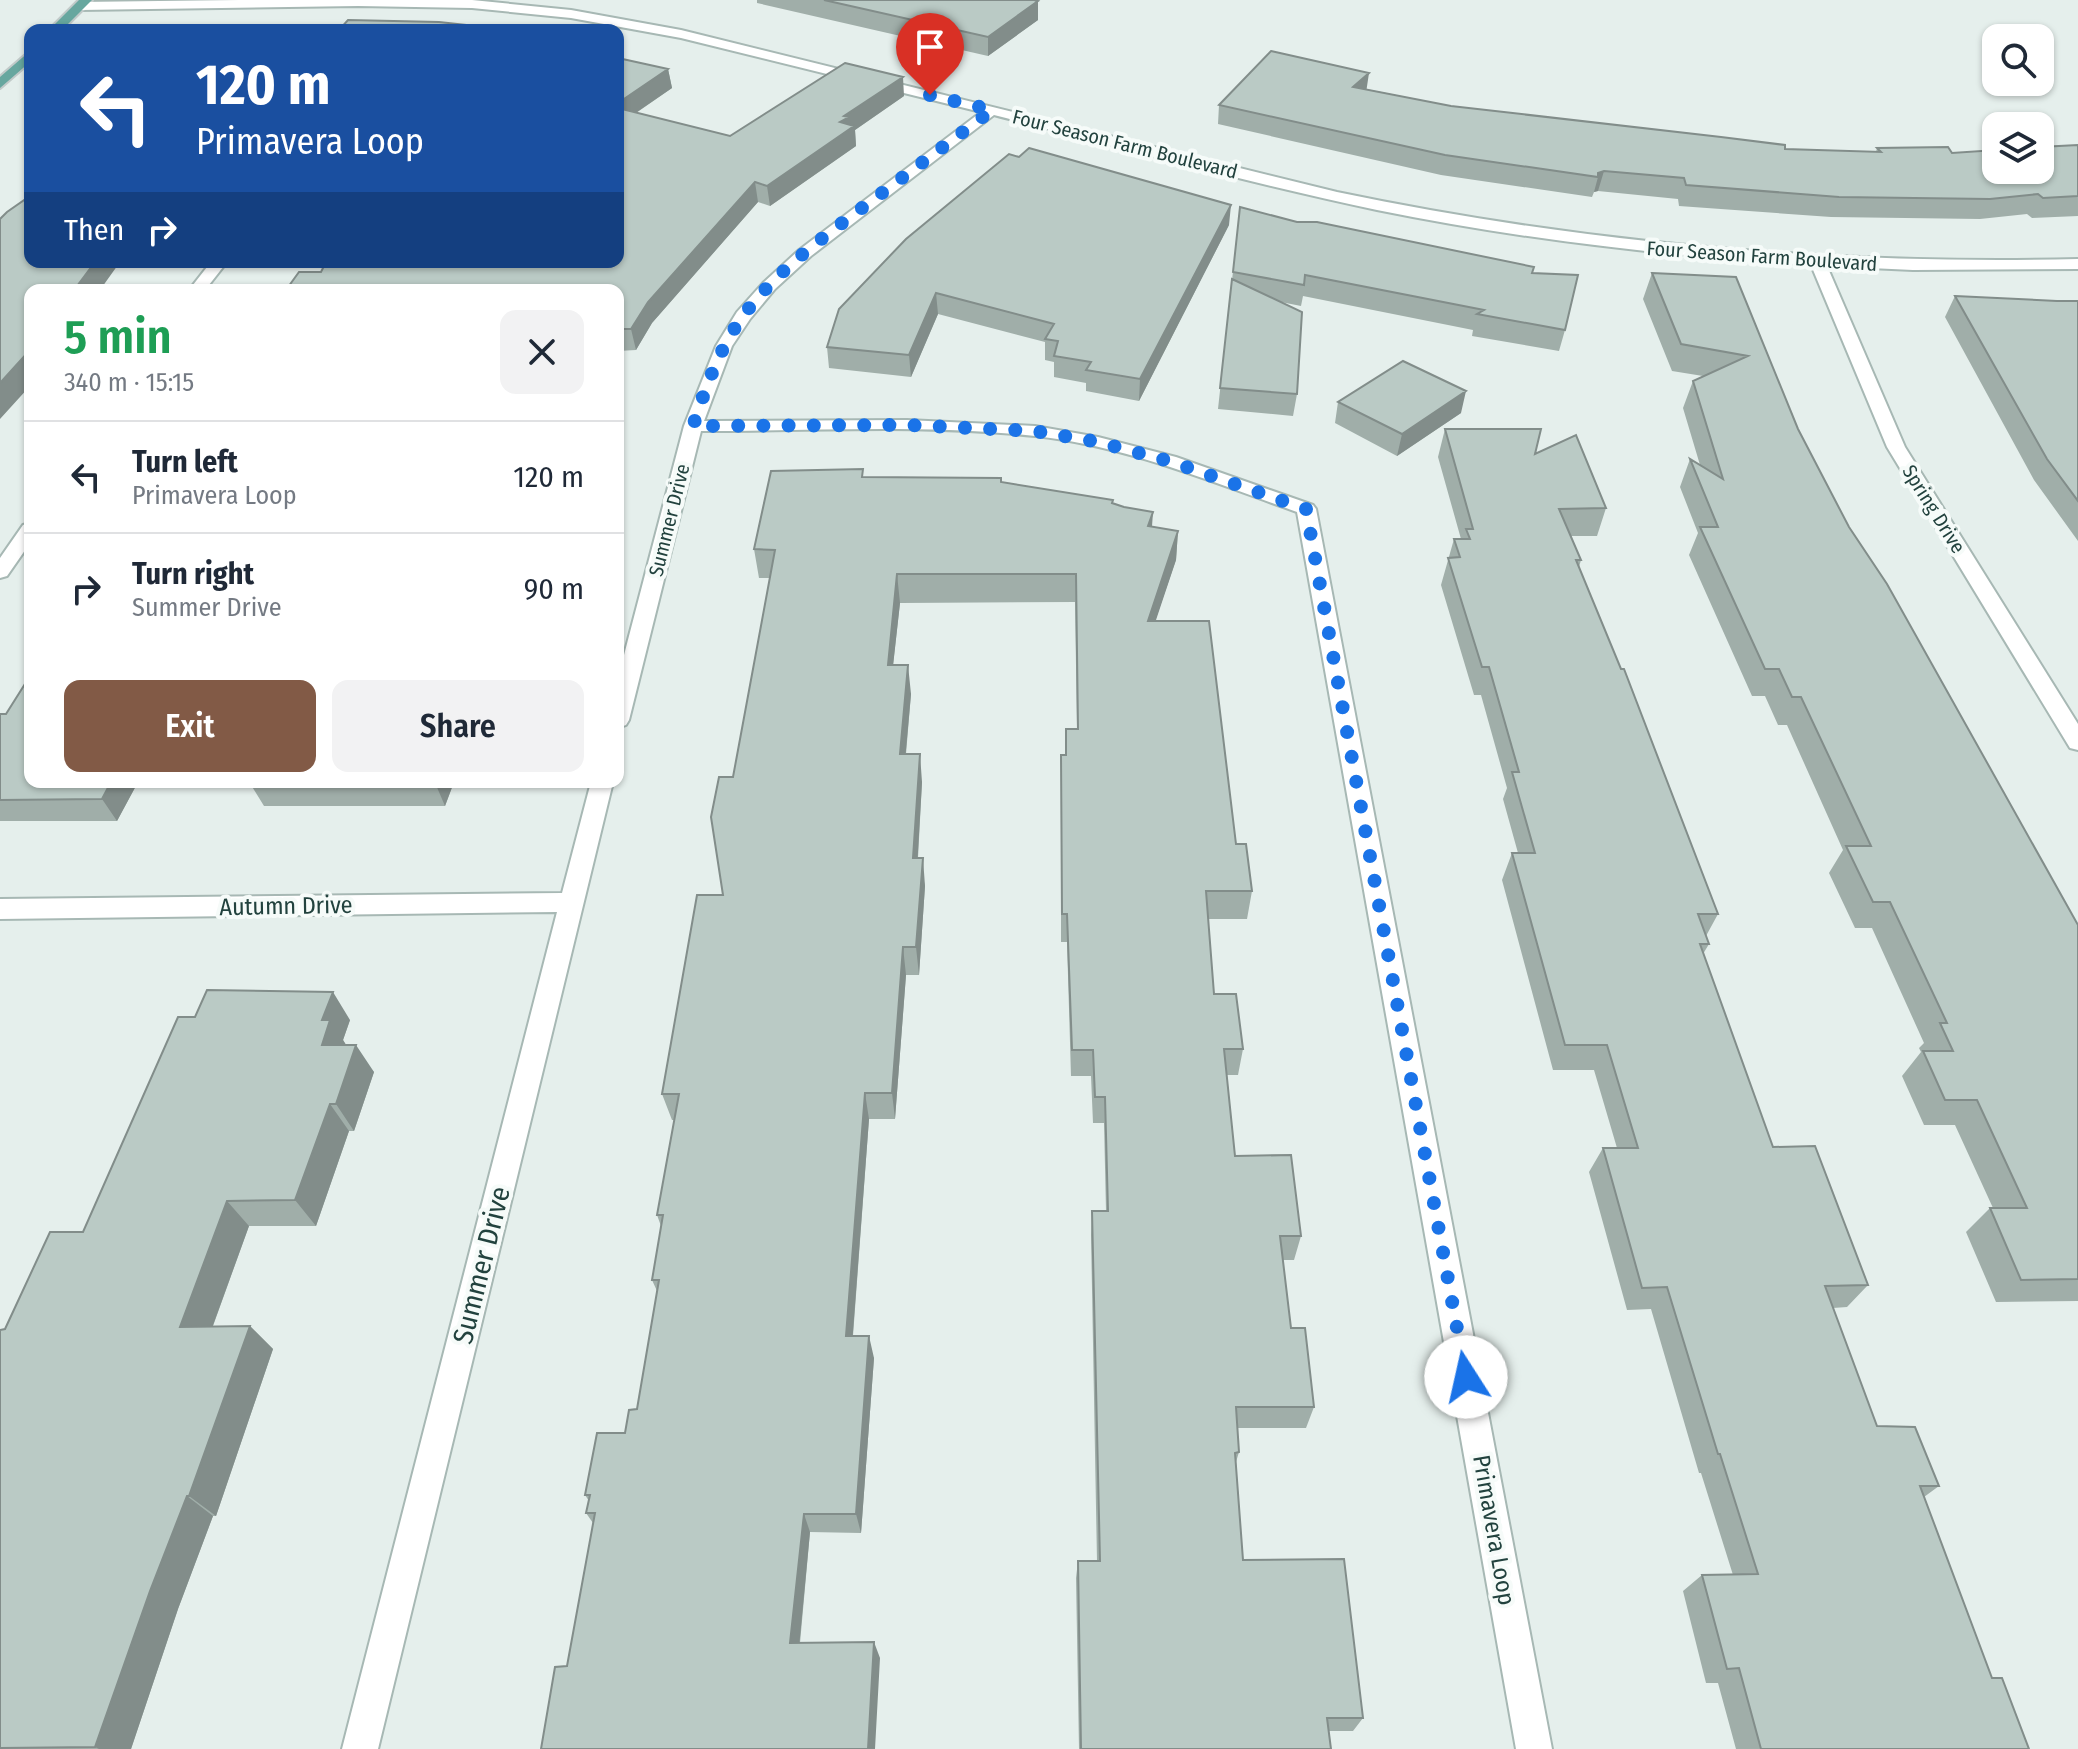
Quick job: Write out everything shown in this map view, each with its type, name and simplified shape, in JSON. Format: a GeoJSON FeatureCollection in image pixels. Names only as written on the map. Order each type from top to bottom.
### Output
{"type":"FeatureCollection","features":[{"type":"Feature","properties":{"kind":"main road"},"geometry":{"type":"LineString","coordinates":[[61,24],[83,3]]}},
{"type":"Feature","properties":{"kind":"main road"},"geometry":{"type":"LineString","coordinates":[[0,84],[24,61]]}},
{"type":"Feature","properties":{"kind":"street","name":"Four Season Farm Boulevard"},"geometry":{"type":"LineString","coordinates":[[83,3],[419,2],[517,7],[620,24]]}},
{"type":"Feature","properties":{"kind":"street","name":"Four Season Farm Boulevard"},"geometry":{"type":"LineString","coordinates":[[624,25],[681,34],[1267,180],[1421,214],[1616,244],[1818,263],[1942,267],[2078,264]]}},
{"type":"Feature","properties":{"kind":"street","name":"Summer Drive"},"geometry":{"type":"LineString","coordinates":[[624,696],[693,426],[724,346],[743,316],[769,286],[843,222],[992,110]]}},
{"type":"Feature","properties":{"kind":"street","name":"Spring Drive"},"geometry":{"type":"LineString","coordinates":[[1818,263],[1896,447],[2078,742]]}},
{"type":"Feature","properties":{"kind":"street"},"geometry":{"type":"LineString","coordinates":[[202,284],[214,268]]}},
{"type":"Feature","properties":{"kind":"street","name":"Primavera Loop"},"geometry":{"type":"LineString","coordinates":[[693,426],[907,425],[1035,431],[1098,442],[1169,461],[1306,509],[1534,1749]]}},
{"type":"Feature","properties":{"kind":"street"},"geometry":{"type":"LineString","coordinates":[[0,572],[24,538]]}},
{"type":"Feature","properties":{"kind":"street","name":"Summer Drive"},"geometry":{"type":"LineString","coordinates":[[360,1749],[600,788]]}},
{"type":"Feature","properties":{"kind":"street","name":"Autumn Drive"},"geometry":{"type":"LineString","coordinates":[[0,909],[571,902]]}},
{"type":"Feature","properties":{"kind":"building"},"geometry":{"type":"Polygon","coordinates":[[[824,0],[1034,0],[1038,1],[988,37],[824,0]]]}},
{"type":"Feature","properties":{"kind":"building"},"geometry":{"type":"Polygon","coordinates":[[[348,20],[458,24],[344,24],[348,20]]]}},
{"type":"Feature","properties":{"kind":"building"},"geometry":{"type":"Polygon","coordinates":[[[1271,51],[1369,73],[1353,87],[1451,106],[1785,145],[1785,149],[1881,152],[1877,148],[1948,147],[1952,153],[1982,151],[1982,184],[2054,184],[2054,146],[2078,145],[2078,196],[2043,198],[2038,194],[1990,199],[1839,197],[1686,185],[1684,178],[1604,171],[1598,173],[1598,177],[1445,155],[1219,105],[1271,51]]]}},
{"type":"Feature","properties":{"kind":"building"},"geometry":{"type":"Polygon","coordinates":[[[624,59],[668,69],[624,99],[624,59]]]}},
{"type":"Feature","properties":{"kind":"building"},"geometry":{"type":"Polygon","coordinates":[[[845,63],[903,77],[844,116],[849,117],[840,122],[854,126],[767,186],[755,182],[648,302],[631,329],[624,329],[624,284],[290,284],[299,272],[321,272],[323,268],[624,268],[624,110],[730,136],[845,63]]]}},
{"type":"Feature","properties":{"kind":"building"},"geometry":{"type":"Polygon","coordinates":[[[1029,148],[1231,205],[1140,379],[1086,370],[1091,362],[1054,356],[1058,341],[1045,339],[1054,324],[936,293],[909,355],[827,347],[839,309],[906,239],[1009,154],[1019,157],[1029,148]]]}},
{"type":"Feature","properties":{"kind":"building"},"geometry":{"type":"Polygon","coordinates":[[[24,200],[24,268],[90,268],[78,284],[24,284],[24,357],[0,383],[0,219],[24,200]]]}},
{"type":"Feature","properties":{"kind":"building"},"geometry":{"type":"Polygon","coordinates":[[[1240,207],[1297,222],[1317,222],[1534,267],[1532,273],[1578,275],[1565,330],[1477,314],[1484,310],[1305,275],[1304,285],[1233,272],[1240,207]]]}},
{"type":"Feature","properties":{"kind":"building"},"geometry":{"type":"Polygon","coordinates":[[[1652,273],[1736,277],[1798,429],[1849,527],[1887,584],[2078,925],[2078,1279],[2021,1280],[1990,1208],[2027,1208],[1977,1100],[1945,1100],[1923,1051],[1953,1051],[1940,1023],[1947,1023],[1890,902],[1873,902],[1846,846],[1871,846],[1801,697],[1792,697],[1779,669],[1765,669],[1700,527],[1718,527],[1690,459],[1723,479],[1693,381],[1748,356],[1681,344],[1652,273]]]}},
{"type":"Feature","properties":{"kind":"building"},"geometry":{"type":"Polygon","coordinates":[[[1232,279],[1302,312],[1297,394],[1220,388],[1232,279]]]}},
{"type":"Feature","properties":{"kind":"building"},"geometry":{"type":"Polygon","coordinates":[[[1955,296],[2078,301],[2078,501],[2047,459],[1955,296]]]}},
{"type":"Feature","properties":{"kind":"building"},"geometry":{"type":"Polygon","coordinates":[[[1403,361],[1466,391],[1402,434],[1338,402],[1403,361]]]}},
{"type":"Feature","properties":{"kind":"building"},"geometry":{"type":"Polygon","coordinates":[[[1445,429],[1541,429],[1535,454],[1576,435],[1606,508],[1559,509],[1581,560],[1576,560],[1621,669],[1624,669],[1718,914],[1698,914],[1709,944],[1700,944],[1773,1147],[1815,1146],[1868,1285],[1825,1286],[1877,1426],[1915,1427],[1939,1486],[1920,1486],[1992,1678],[2002,1678],[2029,1749],[1761,1749],[1739,1668],[1727,1669],[1702,1575],[1758,1574],[1667,1287],[1642,1288],[1603,1148],[1638,1148],[1607,1045],[1565,1045],[1512,853],[1535,853],[1512,772],[1519,772],[1489,667],[1482,667],[1448,558],[1460,557],[1454,539],[1470,539],[1466,529],[1473,529],[1445,429]]]}},
{"type":"Feature","properties":{"kind":"building"},"geometry":{"type":"Polygon","coordinates":[[[863,469],[862,477],[1001,478],[1001,482],[1113,500],[1112,503],[1124,507],[1153,512],[1148,526],[1178,531],[1148,621],[1209,621],[1236,844],[1246,844],[1252,891],[1206,891],[1214,994],[1236,994],[1243,1049],[1224,1049],[1235,1156],[1291,1155],[1301,1236],[1280,1236],[1291,1328],[1305,1328],[1314,1407],[1236,1407],[1239,1452],[1235,1453],[1243,1560],[1344,1559],[1363,1718],[1327,1718],[1331,1749],[1081,1749],[1078,1561],[1100,1561],[1092,1211],[1108,1211],[1105,1097],[1095,1097],[1093,1050],[1072,1050],[1067,914],[1062,914],[1061,755],[1066,755],[1066,729],[1078,729],[1076,574],[897,574],[888,665],[908,665],[900,754],[920,754],[913,858],[923,858],[916,947],[903,947],[892,1093],[865,1093],[846,1336],[869,1336],[856,1514],[804,1514],[790,1643],[874,1642],[868,1749],[541,1749],[555,1667],[567,1666],[595,1513],[586,1513],[590,1495],[585,1495],[597,1433],[625,1433],[629,1410],[637,1409],[659,1280],[652,1280],[663,1215],[657,1215],[679,1094],[662,1094],[697,895],[723,895],[711,817],[719,777],[733,777],[775,550],[754,549],[771,471],[863,469]]]}},
{"type":"Feature","properties":{"kind":"building"},"geometry":{"type":"Polygon","coordinates":[[[24,686],[24,788],[108,788],[102,799],[0,800],[0,714],[6,714],[24,686]]]}},
{"type":"Feature","properties":{"kind":"building"},"geometry":{"type":"Polygon","coordinates":[[[207,990],[333,992],[322,1020],[330,1020],[322,1045],[356,1045],[336,1104],[330,1104],[295,1200],[227,1201],[180,1327],[250,1326],[95,1747],[0,1748],[0,1330],[5,1329],[50,1232],[83,1232],[178,1017],[195,1017],[207,990]]]}},
{"type":"Feature","properties":{"kind":"route"},"geometry":{"type":"LineString","coordinates":[[930,95],[992,110],[843,222],[769,286],[743,316],[724,346],[693,426],[907,425],[1035,431],[1098,442],[1169,461],[1306,509],[1466,1377]]}}]}
